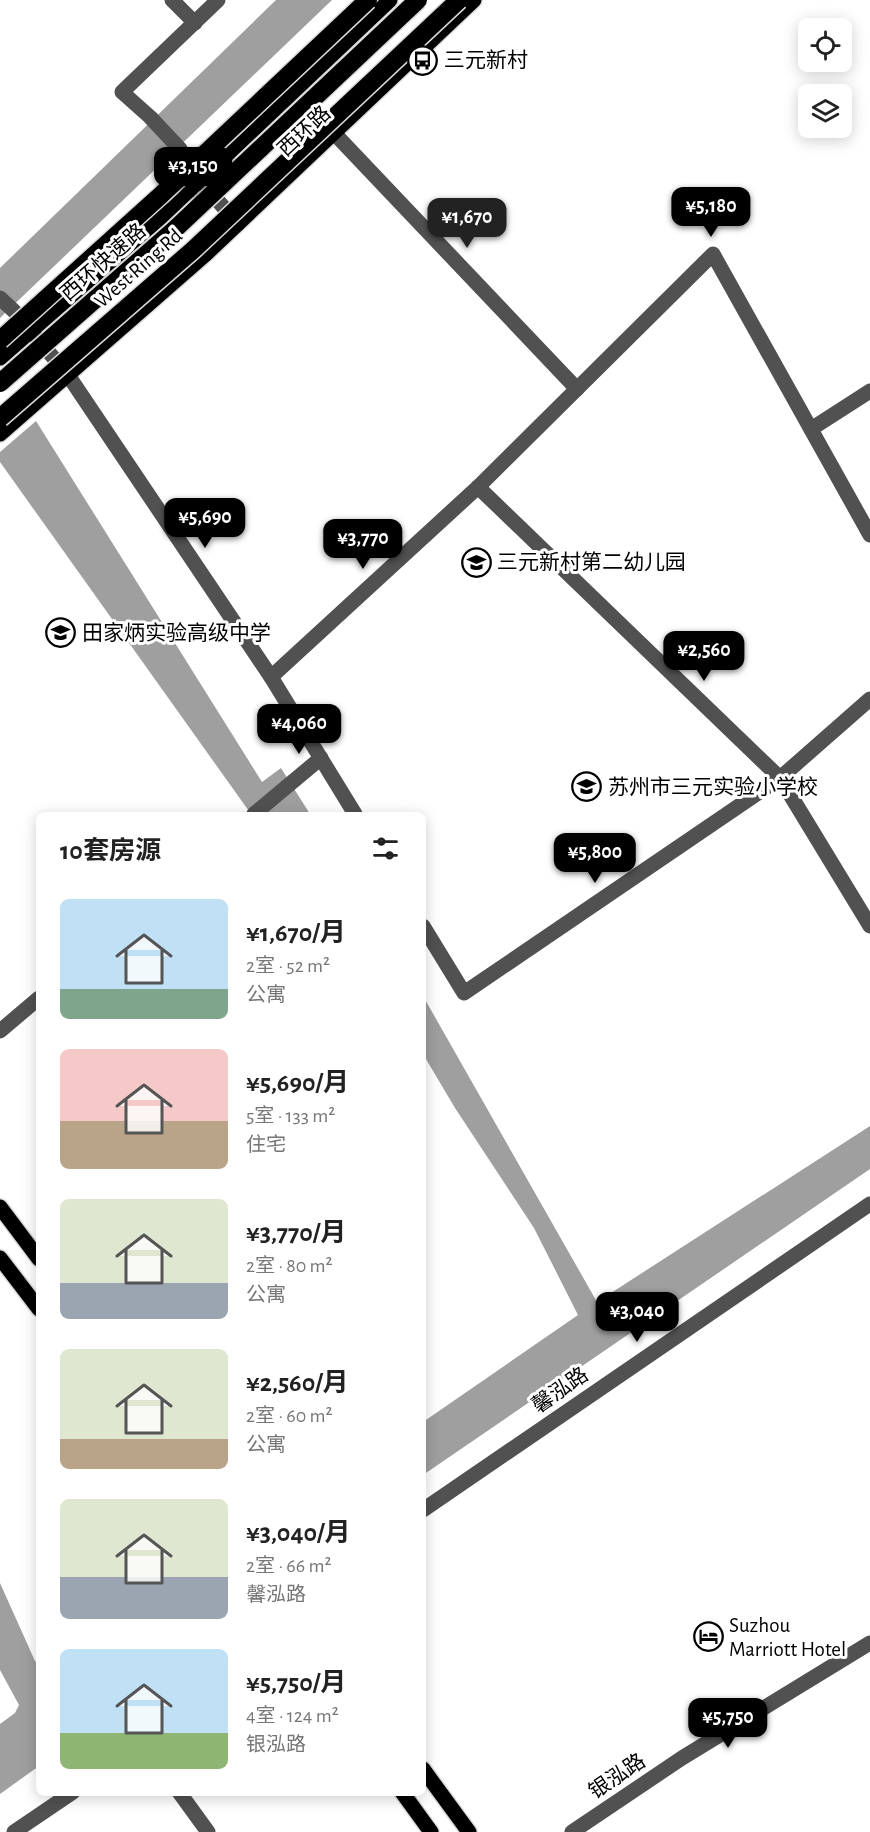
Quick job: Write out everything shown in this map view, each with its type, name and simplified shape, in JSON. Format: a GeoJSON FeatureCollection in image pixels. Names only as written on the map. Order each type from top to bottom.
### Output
{"type":"FeatureCollection","features":[{"type":"Feature","properties":{"kind":"highway"},"geometry":{"type":"LineString","coordinates":[[0,340],[161,195],[368,0]]}},
{"type":"Feature","properties":{"kind":"highway","name":"西环快速路"},"geometry":{"type":"LineString","coordinates":[[0,383],[174,230],[418,0]]}},
{"type":"Feature","properties":{"kind":"highway","name":"West Ring Rd"},"geometry":{"type":"LineString","coordinates":[[0,418],[193,250],[459,0]]}},
{"type":"Feature","properties":{"kind":"main road","name":"西环路"},"geometry":{"type":"LineString","coordinates":[[0,358],[200,180],[390,0]]}},
{"type":"Feature","properties":{"kind":"main road","name":"西环路"},"geometry":{"type":"LineString","coordinates":[[0,434],[238,224],[474,0]]}},
{"type":"Feature","properties":{"kind":"main road"},"geometry":{"type":"LineString","coordinates":[[3,1217],[36,1256]]}},
{"type":"Feature","properties":{"kind":"main road"},"geometry":{"type":"LineString","coordinates":[[0,1258],[36,1305]]}},
{"type":"Feature","properties":{"kind":"main road"},"geometry":{"type":"LineString","coordinates":[[426,1773],[469,1832]]}},
{"type":"Feature","properties":{"kind":"main road"},"geometry":{"type":"LineString","coordinates":[[405,1796],[431,1832]]}},
{"type":"Feature","properties":{"kind":"street"},"geometry":{"type":"LineString","coordinates":[[172,0],[195,23]]}},
{"type":"Feature","properties":{"kind":"street"},"geometry":{"type":"LineString","coordinates":[[218,0],[122,92],[180,149],[200,180],[238,224]]}},
{"type":"Feature","properties":{"kind":"street"},"geometry":{"type":"LineString","coordinates":[[334,133],[577,389]]}},
{"type":"Feature","properties":{"kind":"street"},"geometry":{"type":"LineString","coordinates":[[271,677],[478,488],[713,254],[870,535]]}},
{"type":"Feature","properties":{"kind":"street"},"geometry":{"type":"LineString","coordinates":[[0,298],[15,312],[68,375],[271,677],[354,812]]}},
{"type":"Feature","properties":{"kind":"street"},"geometry":{"type":"LineString","coordinates":[[811,429],[870,391]]}},
{"type":"Feature","properties":{"kind":"street"},"geometry":{"type":"LineString","coordinates":[[478,488],[780,778],[870,926]]}},
{"type":"Feature","properties":{"kind":"street"},"geometry":{"type":"LineString","coordinates":[[426,931],[464,993],[780,778],[870,699]]}},
{"type":"Feature","properties":{"kind":"street"},"geometry":{"type":"LineString","coordinates":[[256,812],[321,758]]}},
{"type":"Feature","properties":{"kind":"street"},"geometry":{"type":"LineString","coordinates":[[0,1031],[36,1001]]}},
{"type":"Feature","properties":{"kind":"street","name":"馨泓路"},"geometry":{"type":"LineString","coordinates":[[426,1508],[870,1204]]}},
{"type":"Feature","properties":{"kind":"street","name":"银泓路"},"geometry":{"type":"LineString","coordinates":[[572,1832],[682,1758],[870,1642]]}},
{"type":"Feature","properties":{"kind":"street"},"geometry":{"type":"LineString","coordinates":[[14,1832],[67,1796]]}},
{"type":"Feature","properties":{"kind":"street"},"geometry":{"type":"LineString","coordinates":[[182,1796],[207,1832]]}},
{"type":"Feature","properties":{"kind":"shaded area"},"geometry":{"type":"Polygon","coordinates":[[[276,0],[332,0],[0,318],[0,268],[276,0]]]}},
{"type":"Feature","properties":{"kind":"shaded area"},"geometry":{"type":"Polygon","coordinates":[[[36,421],[262,782],[281,768],[309,812],[250,812],[0,462],[0,452],[36,421]]]}},
{"type":"Feature","properties":{"kind":"shaded area"},"geometry":{"type":"Polygon","coordinates":[[[426,1001],[597,1302],[870,1126],[870,1169],[426,1473],[426,1420],[578,1315],[534,1228],[455,1108],[426,1059],[426,1001]]]}},
{"type":"Feature","properties":{"kind":"shaded area"},"geometry":{"type":"Polygon","coordinates":[[[0,1583],[36,1662],[36,1768],[0,1794],[0,1724],[15,1713],[19,1705],[0,1670],[0,1583]]]}},
{"type":"Feature","properties":{"kind":"place","name":"三元新村"},"geometry":{"type":"Point","coordinates":[423,60]}},
{"type":"Feature","properties":{"kind":"place","name":"三元新村第二幼儿园"},"geometry":{"type":"Point","coordinates":[476,562]}},
{"type":"Feature","properties":{"kind":"place","name":"田家炳实验高级中学"},"geometry":{"type":"Point","coordinates":[61,633]}},
{"type":"Feature","properties":{"kind":"place","name":"苏州市三元实验小学校"},"geometry":{"type":"Point","coordinates":[587,787]}},
{"type":"Feature","properties":{"kind":"place","name":"Suzhou Marriott Hotel"},"geometry":{"type":"Point","coordinates":[708,1637]}}]}
